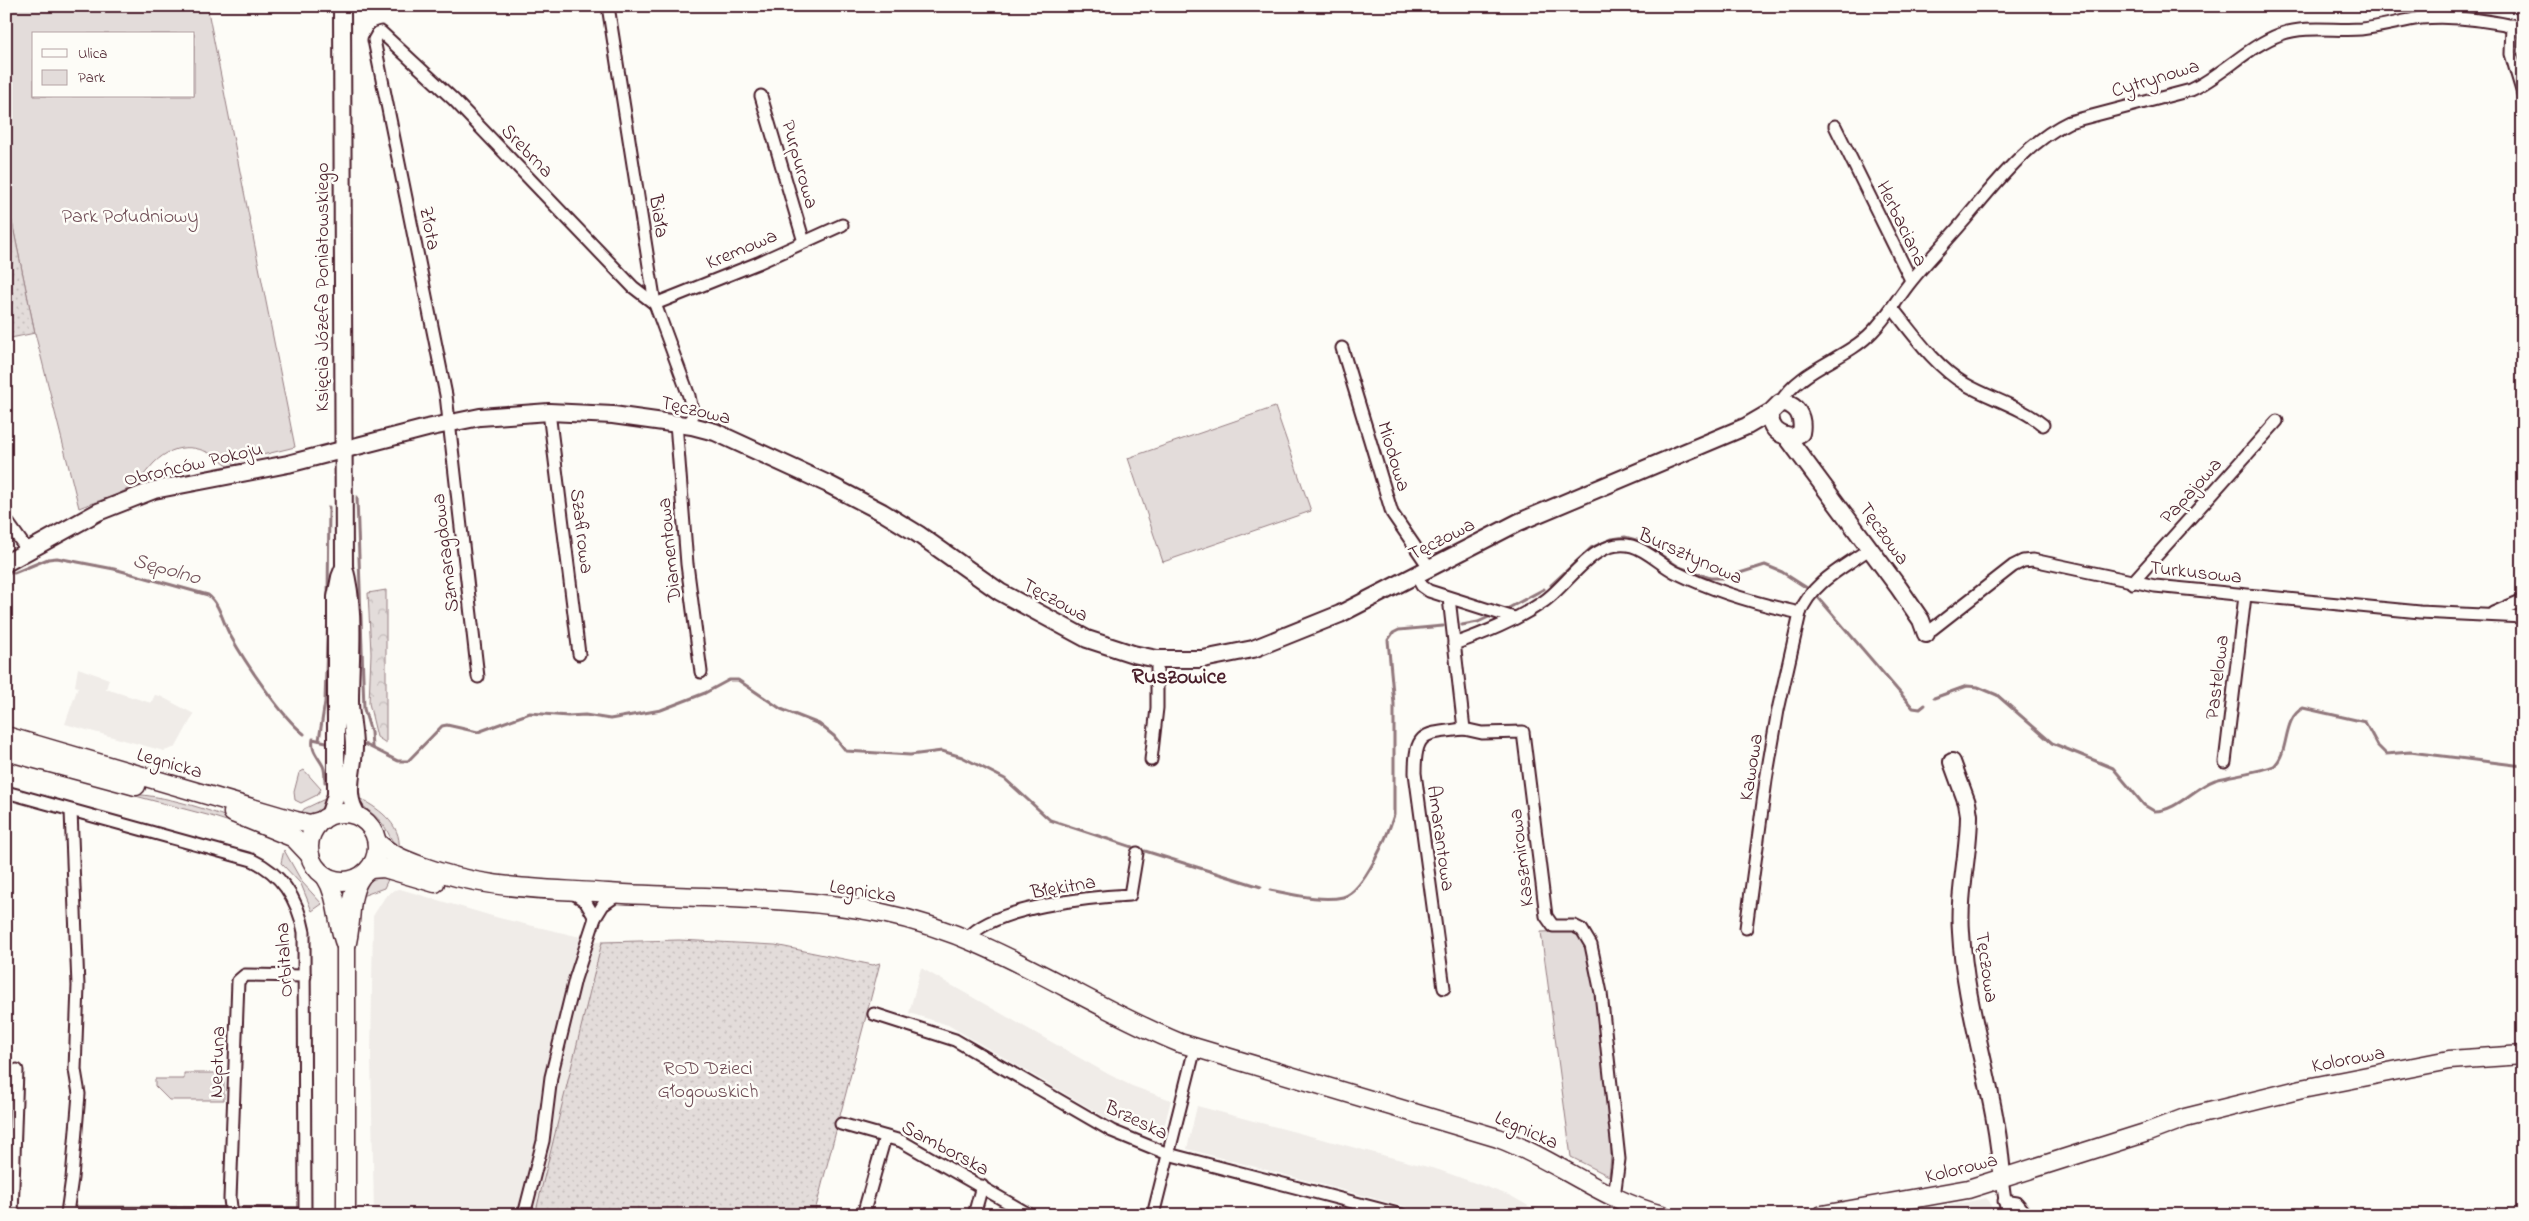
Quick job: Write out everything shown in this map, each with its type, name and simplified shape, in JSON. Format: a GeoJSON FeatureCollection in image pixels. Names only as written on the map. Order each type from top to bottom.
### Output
{"type":"FeatureCollection","features":[{"type":"Feature","properties":{"kind":"main road","name":"Legnicka"},"geometry":{"type":"LineString","coordinates":[[6,736],[296,821],[310,824],[325,819]]}},
{"type":"Feature","properties":{"kind":"main road","name":"Legnicka"},"geometry":{"type":"LineString","coordinates":[[6,751],[232,812],[294,838],[310,854]]}},
{"type":"Feature","properties":{"kind":"main road"},"geometry":{"type":"LineString","coordinates":[[346,946],[339,927],[334,896],[325,876],[315,867],[310,854],[311,836],[325,819],[347,813],[359,817],[370,826],[377,842],[376,857],[354,889],[346,946],[346,1215]]}},
{"type":"Feature","properties":{"kind":"main road","name":"Legnicka"},"geometry":{"type":"LineString","coordinates":[[377,842],[389,852],[400,857],[468,881],[522,888],[569,890],[621,896],[802,902],[892,916],[968,938],[1008,956],[1075,992],[1104,1015],[1139,1037],[1194,1054],[1464,1126],[1513,1144],[1614,1197],[1655,1214]]}},
{"type":"Feature","properties":{"kind":"main road","name":"Legnicka"},"geometry":{"type":"LineString","coordinates":[[365,873],[384,868],[487,895],[585,901],[621,896]]}},
{"type":"Feature","properties":{"kind":"main road"},"geometry":{"type":"LineString","coordinates":[[325,876],[346,882],[365,873]]}},
{"type":"Feature","properties":{"kind":"main road","name":"Kolorowa"},"geometry":{"type":"LineString","coordinates":[[1822,1215],[1950,1193],[2002,1173],[2148,1132],[2185,1118],[2262,1098],[2449,1060],[2523,1055]]}},
{"type":"Feature","properties":{"kind":"street","name":"Księcia Józefa Poniatowskiego"},"geometry":{"type":"LineString","coordinates":[[342,6],[344,567],[350,598],[350,702],[354,739],[350,798],[359,817]]}},
{"type":"Feature","properties":{"kind":"street","name":"Biała"},"geometry":{"type":"LineString","coordinates":[[608,6],[655,304],[688,396],[692,410],[692,426]]}},
{"type":"Feature","properties":{"kind":"street","name":"Cytrynowa"},"geometry":{"type":"LineString","coordinates":[[1912,280],[2030,149],[2055,128],[2068,122],[2191,90],[2209,82],[2263,43],[2282,33],[2307,29],[2361,29],[2435,18],[2471,18],[2518,27]]}},
{"type":"Feature","properties":{"kind":"street"},"geometry":{"type":"LineString","coordinates":[[2518,27],[2511,54],[2523,94]]}},
{"type":"Feature","properties":{"kind":"street","name":"Srebrna"},"geometry":{"type":"LineString","coordinates":[[374,40],[378,33],[381,32],[399,47],[454,100],[633,287],[655,304]]}},
{"type":"Feature","properties":{"kind":"street","name":"Złota"},"geometry":{"type":"LineString","coordinates":[[374,40],[446,395],[448,423]]}},
{"type":"Feature","properties":{"kind":"street","name":"Purpurowa"},"geometry":{"type":"LineString","coordinates":[[761,96],[804,242]]}},
{"type":"Feature","properties":{"kind":"street","name":"Herbaciana"},"geometry":{"type":"LineString","coordinates":[[1776,407],[1795,382],[1861,342],[1893,309],[1912,280],[1834,126]]}},
{"type":"Feature","properties":{"kind":"street","name":"Kremowa"},"geometry":{"type":"LineString","coordinates":[[655,304],[842,225]]}},
{"type":"Feature","properties":{"kind":"street"},"geometry":{"type":"LineString","coordinates":[[1893,309],[1948,372],[1963,383],[2006,405],[2023,410],[2044,425]]}},
{"type":"Feature","properties":{"kind":"street","name":"Miodowa"},"geometry":{"type":"LineString","coordinates":[[1342,348],[1392,513],[1422,571]]}},
{"type":"Feature","properties":{"kind":"street"},"geometry":{"type":"LineString","coordinates":[[1776,407],[1788,403],[1800,416],[1802,425],[1786,434]]}},
{"type":"Feature","properties":{"kind":"street","name":"Tęczowa"},"geometry":{"type":"LineString","coordinates":[[343,451],[448,423],[510,414],[549,412],[613,415],[692,426],[734,440],[882,512],[918,534],[1000,592],[1066,630],[1112,648],[1157,658],[1203,659],[1253,649],[1340,614],[1519,522],[1747,426],[1776,407]]}},
{"type":"Feature","properties":{"kind":"street","name":"Tęczowa"},"geometry":{"type":"LineString","coordinates":[[1776,407],[1771,424],[1786,434],[1806,460],[1921,620],[1926,634]]}},
{"type":"Feature","properties":{"kind":"street","name":"Szafirowa"},"geometry":{"type":"LineString","coordinates":[[549,412],[579,654]]}},
{"type":"Feature","properties":{"kind":"street","name":"Papajowa"},"geometry":{"type":"LineString","coordinates":[[2132,583],[2276,421]]}},
{"type":"Feature","properties":{"kind":"street","name":"Szmaragdowa"},"geometry":{"type":"LineString","coordinates":[[448,423],[478,677]]}},
{"type":"Feature","properties":{"kind":"street","name":"Diamentowa"},"geometry":{"type":"LineString","coordinates":[[676,424],[677,459],[687,564],[701,672]]}},
{"type":"Feature","properties":{"kind":"street","name":"Tęczowa"},"geometry":{"type":"LineString","coordinates":[[1747,426],[1786,434]]}},
{"type":"Feature","properties":{"kind":"street","name":"Obrońców Pokoju"},"geometry":{"type":"LineString","coordinates":[[6,563],[98,512],[140,493],[343,451]]}},
{"type":"Feature","properties":{"kind":"street"},"geometry":{"type":"LineString","coordinates":[[6,520],[28,551]]}},
{"type":"Feature","properties":{"kind":"street","name":"Bursztynowa"},"geometry":{"type":"LineString","coordinates":[[1454,644],[1504,625],[1549,598],[1583,564],[1598,553],[1608,548],[1626,546],[1639,549],[1673,571],[1732,596],[1800,614]]}},
{"type":"Feature","properties":{"kind":"street"},"geometry":{"type":"LineString","coordinates":[[1800,614],[1809,595],[1820,584],[1869,550]]}},
{"type":"Feature","properties":{"kind":"street","name":"Turkusowa"},"geometry":{"type":"LineString","coordinates":[[1926,634],[2013,566],[2023,561],[2033,560],[2132,583],[2245,596],[2420,612],[2523,617]]}},
{"type":"Feature","properties":{"kind":"street","name":"Księcia Józefa Poniatowskiego"},"geometry":{"type":"LineString","coordinates":[[325,819],[336,794],[336,597],[344,567]]}},
{"type":"Feature","properties":{"kind":"street"},"geometry":{"type":"LineString","coordinates":[[1422,571],[1422,586],[1429,591],[1514,618]]}},
{"type":"Feature","properties":{"kind":"street","name":"Pastelowa"},"geometry":{"type":"LineString","coordinates":[[2225,762],[2245,596]]}},
{"type":"Feature","properties":{"kind":"street"},"geometry":{"type":"LineString","coordinates":[[1449,598],[1464,729]]}},
{"type":"Feature","properties":{"kind":"street"},"geometry":{"type":"LineString","coordinates":[[2490,615],[2523,600]]}},
{"type":"Feature","properties":{"kind":"street","name":"Kawowa"},"geometry":{"type":"LineString","coordinates":[[1746,928],[1774,736],[1800,614]]}},
{"type":"Feature","properties":{"kind":"street"},"geometry":{"type":"LineString","coordinates":[[1151,760],[1156,708],[1157,658]]}},
{"type":"Feature","properties":{"kind":"street","name":"Amarantowa"},"geometry":{"type":"LineString","coordinates":[[1444,988],[1414,773],[1414,756],[1416,746],[1425,735],[1464,729]]}},
{"type":"Feature","properties":{"kind":"street","name":"Kaszmirowa"},"geometry":{"type":"LineString","coordinates":[[1464,729],[1482,733],[1523,732],[1546,916],[1548,922],[1553,926],[1566,925],[1582,930],[1591,945],[1601,993],[1619,1159],[1614,1197]]}},
{"type":"Feature","properties":{"kind":"street","name":"Tęczowa"},"geometry":{"type":"LineString","coordinates":[[1952,762],[1968,803],[1969,815],[1960,931],[1964,964],[2002,1173]]}},
{"type":"Feature","properties":{"kind":"street","name":"Orbitalna"},"geometry":{"type":"LineString","coordinates":[[6,792],[241,856],[263,865],[286,887],[298,906],[304,932],[305,1214]]}},
{"type":"Feature","properties":{"kind":"street"},"geometry":{"type":"LineString","coordinates":[[72,811],[78,986],[75,1070],[79,1094],[67,1213],[305,1214]]}},
{"type":"Feature","properties":{"kind":"street","name":"Błękitna"},"geometry":{"type":"LineString","coordinates":[[968,938],[985,923],[1037,908],[1095,897],[1130,895],[1137,854]]}},
{"type":"Feature","properties":{"kind":"street"},"geometry":{"type":"LineString","coordinates":[[569,890],[585,901],[595,918]]}},
{"type":"Feature","properties":{"kind":"street"},"geometry":{"type":"LineString","coordinates":[[524,1215],[543,1141],[552,1077],[571,998],[595,918],[603,905],[621,896]]}},
{"type":"Feature","properties":{"kind":"street","name":"Neptuna"},"geometry":{"type":"LineString","coordinates":[[232,1214],[230,1199],[238,981],[245,975],[305,976]]}},
{"type":"Feature","properties":{"kind":"street","name":"Brzeska"},"geometry":{"type":"LineString","coordinates":[[874,1014],[955,1040],[1112,1131],[1168,1154],[1402,1215]]}},
{"type":"Feature","properties":{"kind":"street"},"geometry":{"type":"LineString","coordinates":[[1153,1215],[1194,1054]]}},
{"type":"Feature","properties":{"kind":"street"},"geometry":{"type":"LineString","coordinates":[[12,1215],[17,1070]]}},
{"type":"Feature","properties":{"kind":"street","name":"Samborska"},"geometry":{"type":"LineString","coordinates":[[841,1124],[914,1148],[1030,1215]]}},
{"type":"Feature","properties":{"kind":"street"},"geometry":{"type":"LineString","coordinates":[[863,1215],[885,1137]]}},
{"type":"Feature","properties":{"kind":"street"},"geometry":{"type":"LineString","coordinates":[[2002,1173],[2007,1215]]}},
{"type":"Feature","properties":{"kind":"street"},"geometry":{"type":"LineString","coordinates":[[974,1215],[982,1186]]}},
{"type":"Feature","properties":{"kind":"street"},"geometry":{"type":"LineString","coordinates":[[2004,1201],[2016,1204],[2028,1215]]}},
{"type":"Feature","properties":{"kind":"shaded area"},"geometry":{"type":"Polygon","coordinates":[[[78,668],[109,679],[106,689],[151,703],[155,695],[160,696],[194,714],[176,747],[164,751],[65,724],[78,687],[75,686],[78,668]]]}},
{"type":"Feature","properties":{"kind":"shaded area"},"geometry":{"type":"Polygon","coordinates":[[[400,889],[499,918],[602,942],[535,1215],[374,1215],[371,1058],[373,916],[385,897],[394,890],[400,889]]]}},
{"type":"Feature","properties":{"kind":"shaded area"},"geometry":{"type":"Polygon","coordinates":[[[921,968],[1108,1074],[1132,1086],[1171,1100],[1161,1139],[1105,1117],[948,1025],[909,1013],[921,968]]]}},
{"type":"Feature","properties":{"kind":"shaded area"},"geometry":{"type":"Polygon","coordinates":[[[1197,1106],[1439,1170],[1511,1196],[1544,1215],[1437,1215],[1187,1149],[1197,1106]]]}},
{"type":"Feature","properties":{"kind":"shaded area"},"geometry":{"type":"Polygon","coordinates":[[[1986,1198],[1990,1202],[1993,1215],[1927,1215],[1925,1211],[1986,1198]]]}},
{"type":"Feature","properties":{"kind":"green space","name":"Park Południowy"},"geometry":{"type":"Polygon","coordinates":[[[6,6],[207,6],[295,447],[226,464],[199,449],[181,448],[163,456],[154,463],[136,484],[127,490],[79,508],[35,333],[6,193],[6,6]]]}},
{"type":"Feature","properties":{"kind":"green space"},"geometry":{"type":"Polygon","coordinates":[[[6,193],[35,333],[6,339],[6,193]]]}},
{"type":"Feature","properties":{"kind":"green space"},"geometry":{"type":"Polygon","coordinates":[[[1275,407],[1311,511],[1163,562],[1128,458],[1275,407]]]}},
{"type":"Feature","properties":{"kind":"green space"},"geometry":{"type":"Polygon","coordinates":[[[386,590],[386,743],[377,737],[369,703],[371,653],[368,593],[386,590]]]}},
{"type":"Feature","properties":{"kind":"green space"},"geometry":{"type":"Polygon","coordinates":[[[304,770],[321,789],[317,795],[301,803],[295,800],[294,792],[299,773],[304,770]]]}},
{"type":"Feature","properties":{"kind":"green space"},"geometry":{"type":"Polygon","coordinates":[[[128,794],[163,798],[201,808],[270,835],[211,816],[128,794]]]}},
{"type":"Feature","properties":{"kind":"green space"},"geometry":{"type":"Polygon","coordinates":[[[329,797],[324,806],[318,811],[300,815],[304,809],[329,797]]]}},
{"type":"Feature","properties":{"kind":"green space"},"geometry":{"type":"Polygon","coordinates":[[[357,797],[379,811],[392,824],[399,840],[399,849],[381,822],[362,805],[357,797]]]}},
{"type":"Feature","properties":{"kind":"green space"},"geometry":{"type":"Polygon","coordinates":[[[284,850],[302,882],[322,904],[312,911],[301,884],[281,863],[284,850]]]}},
{"type":"Feature","properties":{"kind":"green space"},"geometry":{"type":"Polygon","coordinates":[[[391,873],[384,888],[359,897],[368,880],[391,873]]]}},
{"type":"Feature","properties":{"kind":"green space"},"geometry":{"type":"Polygon","coordinates":[[[1570,931],[1578,933],[1583,939],[1589,958],[1609,1097],[1611,1157],[1609,1176],[1571,1157],[1541,932],[1570,931]]]}},
{"type":"Feature","properties":{"kind":"green space","name":"ROD Dzieci Głogowskich"},"geometry":{"type":"Polygon","coordinates":[[[679,940],[775,945],[873,965],[880,963],[814,1215],[535,1215],[602,942],[679,940]]]}},
{"type":"Feature","properties":{"kind":"green space"},"geometry":{"type":"Polygon","coordinates":[[[184,1073],[224,1073],[224,1100],[169,1100],[155,1086],[155,1079],[184,1079],[184,1073]]]}},
{"type":"Feature","properties":{"kind":"waterway"},"geometry":{"type":"LineString","coordinates":[[357,497],[364,709],[371,732],[372,747]]}},
{"type":"Feature","properties":{"kind":"waterway"},"geometry":{"type":"LineString","coordinates":[[328,598],[329,507]]}},
{"type":"Feature","properties":{"kind":"waterway"},"geometry":{"type":"LineString","coordinates":[[1551,585],[1591,548],[1612,539],[1625,537],[1640,541],[1679,567],[1710,578],[1724,578],[1765,565],[1782,572],[1807,588]]}},
{"type":"Feature","properties":{"kind":"waterway","name":"Sępolno"},"geometry":{"type":"LineString","coordinates":[[10,572],[14,573],[48,559],[57,558],[114,569],[208,595],[216,603],[230,635],[274,702],[304,734]]}},
{"type":"Feature","properties":{"kind":"waterway"},"geometry":{"type":"LineString","coordinates":[[1505,610],[1544,589]]}},
{"type":"Feature","properties":{"kind":"waterway"},"geometry":{"type":"LineString","coordinates":[[1817,596],[1913,708],[1920,709],[1925,705]]}},
{"type":"Feature","properties":{"kind":"waterway"},"geometry":{"type":"LineString","coordinates":[[319,740],[325,702],[328,609]]}},
{"type":"Feature","properties":{"kind":"waterway"},"geometry":{"type":"LineString","coordinates":[[1462,625],[1478,622],[1491,616]]}},
{"type":"Feature","properties":{"kind":"waterway"},"geometry":{"type":"LineString","coordinates":[[1270,890],[1325,899],[1343,897],[1351,893],[1367,874],[1381,848],[1394,815],[1394,704],[1388,640],[1393,633],[1399,630],[1443,626]]}},
{"type":"Feature","properties":{"kind":"waterway"},"geometry":{"type":"LineString","coordinates":[[364,744],[398,761],[408,761],[442,726],[447,725],[478,732],[530,713],[568,716],[585,715],[610,719],[661,710],[705,693],[729,680],[738,680],[781,709],[819,724],[834,736],[846,751],[910,755],[942,751],[962,757],[1005,779],[1050,820],[1132,847]]}},
{"type":"Feature","properties":{"kind":"waterway"},"geometry":{"type":"LineString","coordinates":[[1934,698],[1967,686],[1978,687],[1997,695],[2052,743],[2113,768],[2144,805],[2154,811],[2171,807],[2215,780],[2275,765],[2283,751],[2292,719],[2303,708],[2365,722],[2378,746],[2386,754],[2410,752],[2523,766]]}},
{"type":"Feature","properties":{"kind":"waterway"},"geometry":{"type":"LineString","coordinates":[[325,782],[324,768],[315,753],[313,739],[326,742]]}},
{"type":"Feature","properties":{"kind":"waterway"},"geometry":{"type":"LineString","coordinates":[[1145,851],[1261,887]]}},
{"type":"Feature","properties":{"kind":"district","name":"Ruszowice"},"geometry":{"type":"Point","coordinates":[1179,675]}}]}
